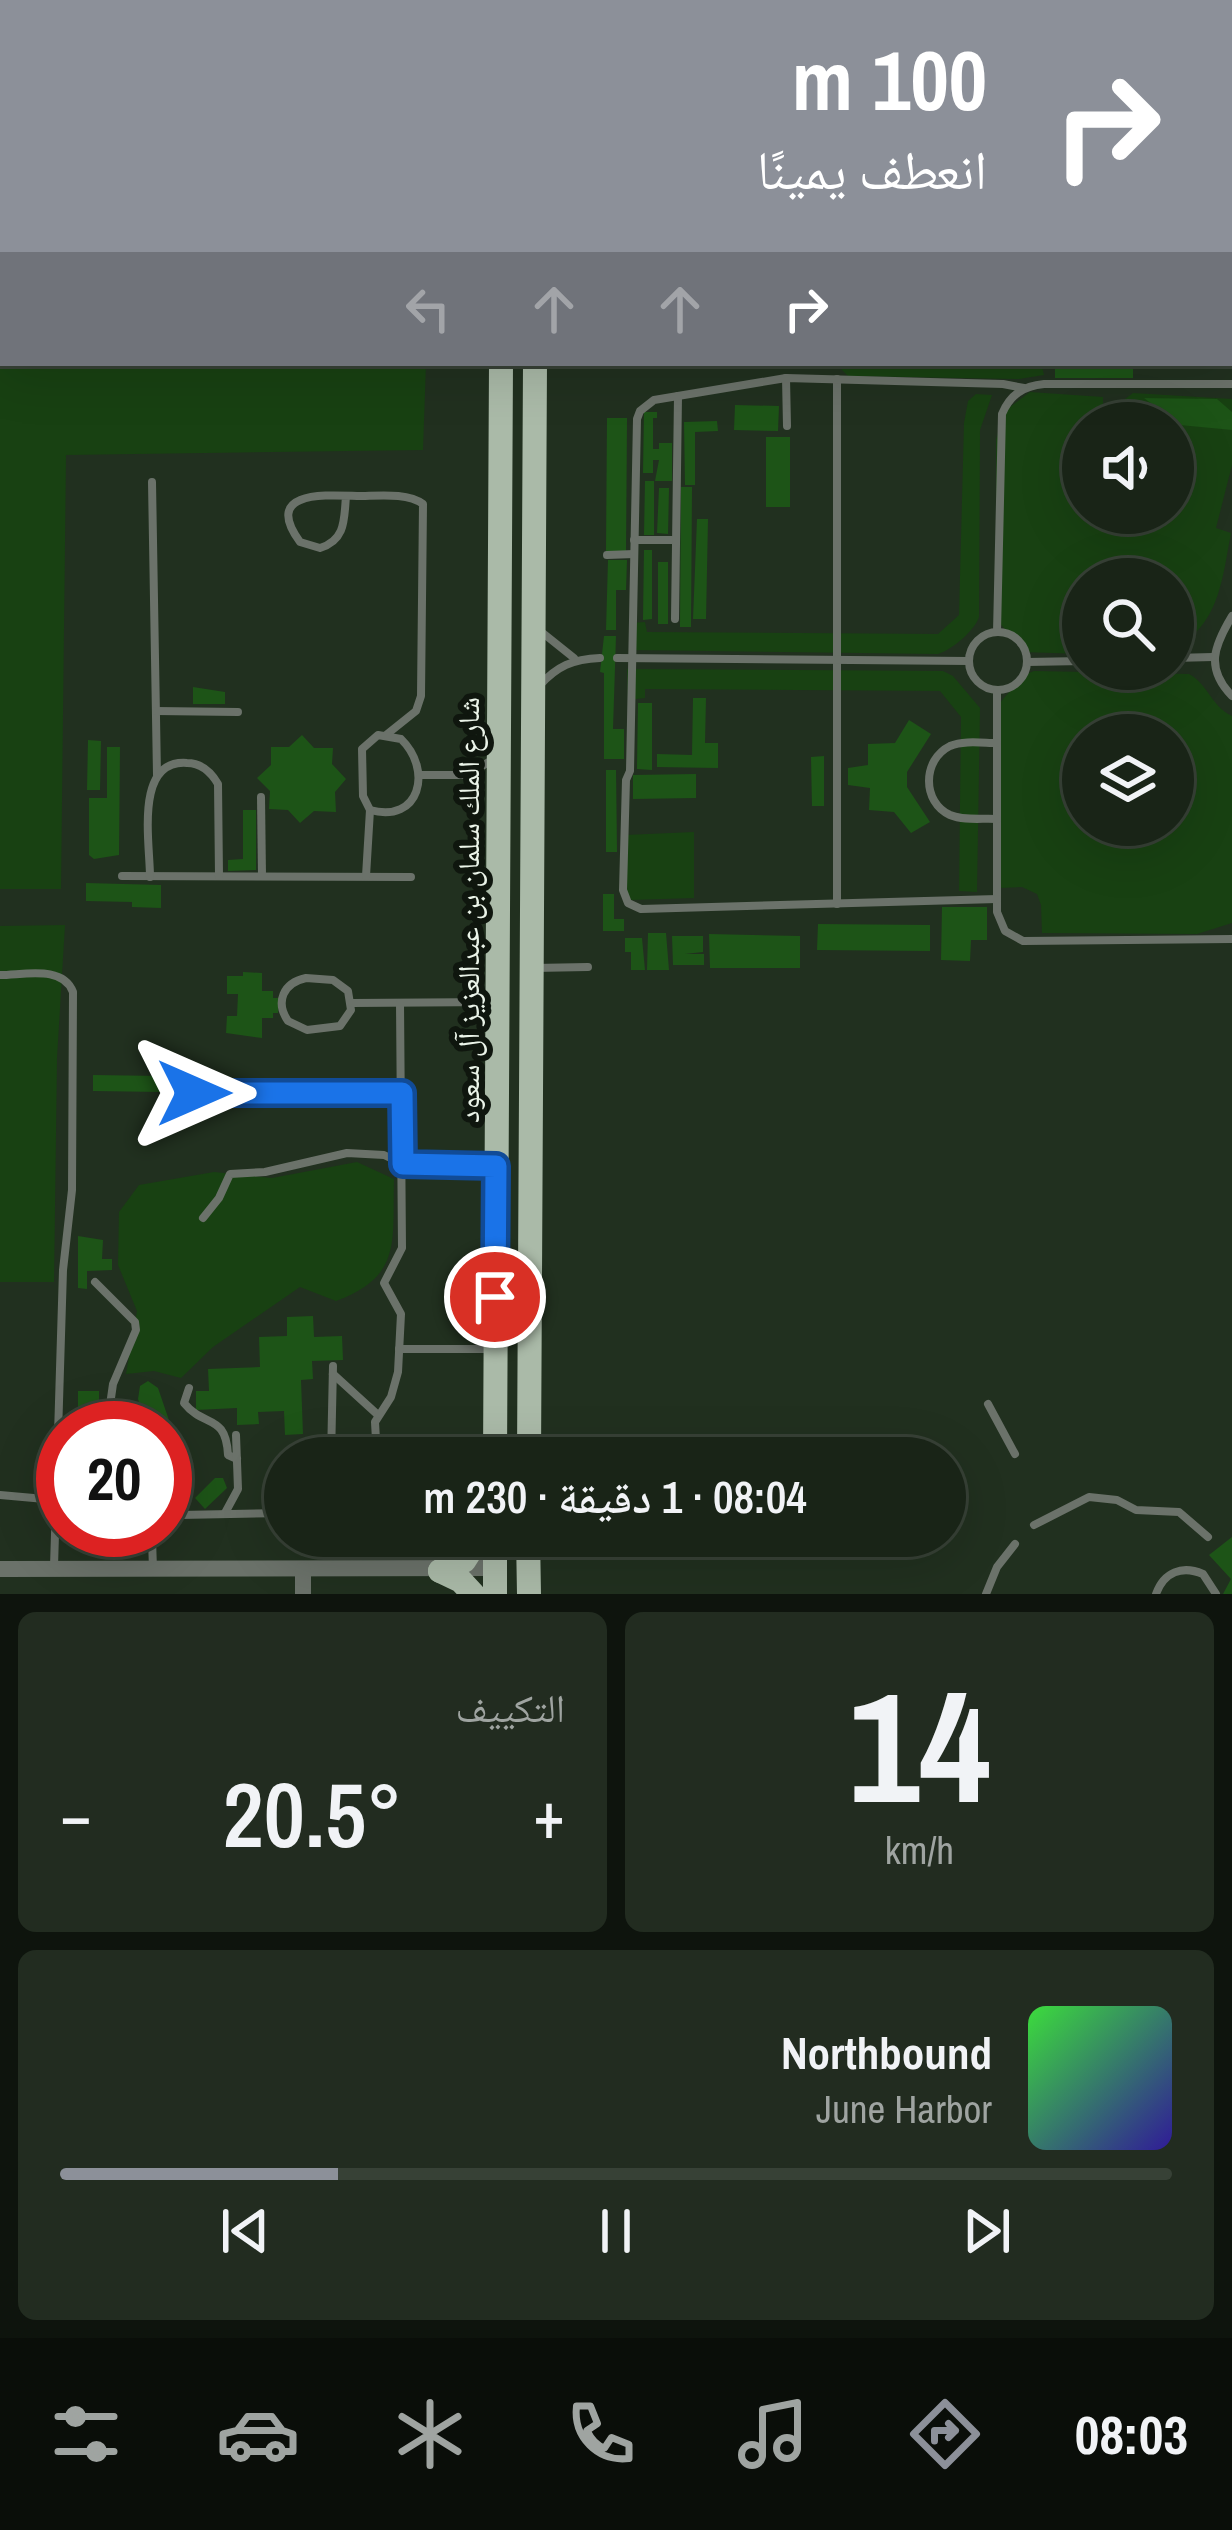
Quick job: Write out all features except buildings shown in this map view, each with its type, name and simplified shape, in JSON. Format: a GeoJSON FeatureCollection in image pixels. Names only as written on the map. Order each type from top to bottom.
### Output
{"type":"FeatureCollection","features":[{"type":"Feature","properties":{"kind":"main road","name":"شارع الملك سلمان بن عبدالعزيز آل سعود"},"geometry":{"type":"LineString","coordinates":[[495,1437],[501,366]]}},
{"type":"Feature","properties":{"kind":"main road"},"geometry":{"type":"LineString","coordinates":[[529,1437],[535,366]]}},
{"type":"Feature","properties":{"kind":"main road"},"geometry":{"type":"LineString","coordinates":[[501,561],[514,584],[514,738],[521,747],[533,740]]}},
{"type":"Feature","properties":{"kind":"main road"},"geometry":{"type":"LineString","coordinates":[[440,1571],[467,1557]]}},
{"type":"Feature","properties":{"kind":"main road"},"geometry":{"type":"LineString","coordinates":[[529,1557],[529,1594]]}},
{"type":"Feature","properties":{"kind":"main road"},"geometry":{"type":"LineString","coordinates":[[495,1581],[512,1570],[514,1594]]}},
{"type":"Feature","properties":{"kind":"main road"},"geometry":{"type":"LineString","coordinates":[[440,1571],[461,1581],[473,1594]]}},
{"type":"Feature","properties":{"kind":"street"},"geometry":{"type":"LineString","coordinates":[[0,1569],[440,1571],[495,1581]]}},
{"type":"Feature","properties":{"kind":"street"},"geometry":{"type":"LineString","coordinates":[[303,1570],[303,1594]]}},
{"type":"Feature","properties":{"kind":"lane"},"geometry":{"type":"LineString","coordinates":[[786,378],[787,426]]}},
{"type":"Feature","properties":{"kind":"lane"},"geometry":{"type":"LineString","coordinates":[[998,899],[641,909],[628,903],[623,890],[637,419],[646,404],[786,378],[1024,388]]}},
{"type":"Feature","properties":{"kind":"lane"},"geometry":{"type":"LineString","coordinates":[[837,379],[837,904]]}},
{"type":"Feature","properties":{"kind":"lane"},"geometry":{"type":"LineString","coordinates":[[997,632],[1002,414],[1010,399],[1024,388],[1044,383],[1232,384]]}},
{"type":"Feature","properties":{"kind":"lane"},"geometry":{"type":"LineString","coordinates":[[675,620],[678,396]]}},
{"type":"Feature","properties":{"kind":"lane"},"geometry":{"type":"LineString","coordinates":[[150,877],[149,794],[157,775],[152,482]]}},
{"type":"Feature","properties":{"kind":"lane"},"geometry":{"type":"LineString","coordinates":[[346,496],[343,531],[334,543],[320,548],[300,542],[290,515],[297,500],[306,495],[411,497],[423,504],[422,696],[416,711],[362,748],[363,796],[370,810],[366,877]]}},
{"type":"Feature","properties":{"kind":"lane"},"geometry":{"type":"LineString","coordinates":[[634,540],[676,540]]}},
{"type":"Feature","properties":{"kind":"lane"},"geometry":{"type":"LineString","coordinates":[[607,555],[634,554]]}},
{"type":"Feature","properties":{"kind":"lane"},"geometry":{"type":"LineString","coordinates":[[1232,616],[1213,657],[1216,675],[1232,696]]}},
{"type":"Feature","properties":{"kind":"lane"},"geometry":{"type":"LineString","coordinates":[[534,624],[576,659]]}},
{"type":"Feature","properties":{"kind":"lane"},"geometry":{"type":"LineString","coordinates":[[997,632],[1015,638],[1027,662],[1014,685],[998,690],[980,684],[969,661],[981,638],[997,632]]}},
{"type":"Feature","properties":{"kind":"lane"},"geometry":{"type":"LineString","coordinates":[[1194,657],[1213,657]]}},
{"type":"Feature","properties":{"kind":"lane"},"geometry":{"type":"LineString","coordinates":[[534,692],[552,672],[576,659],[600,658]]}},
{"type":"Feature","properties":{"kind":"lane"},"geometry":{"type":"LineString","coordinates":[[617,658],[969,661]]}},
{"type":"Feature","properties":{"kind":"lane"},"geometry":{"type":"LineString","coordinates":[[1027,662],[1062,661]]}},
{"type":"Feature","properties":{"kind":"lane"},"geometry":{"type":"LineString","coordinates":[[998,690],[998,899],[1000,922],[1013,938],[1232,939]]}},
{"type":"Feature","properties":{"kind":"lane"},"geometry":{"type":"LineString","coordinates":[[156,711],[238,712]]}},
{"type":"Feature","properties":{"kind":"lane"},"geometry":{"type":"LineString","coordinates":[[370,810],[400,810],[412,799],[420,775],[406,744],[386,735]]}},
{"type":"Feature","properties":{"kind":"lane"},"geometry":{"type":"LineString","coordinates":[[998,742],[951,746],[934,761],[928,783],[932,798],[949,814],[998,819]]}},
{"type":"Feature","properties":{"kind":"lane"},"geometry":{"type":"LineString","coordinates":[[420,775],[469,775],[499,751]]}},
{"type":"Feature","properties":{"kind":"lane"},"geometry":{"type":"LineString","coordinates":[[157,775],[175,764],[195,764],[218,784],[219,876]]}},
{"type":"Feature","properties":{"kind":"lane"},"geometry":{"type":"LineString","coordinates":[[469,775],[498,800]]}},
{"type":"Feature","properties":{"kind":"lane"},"geometry":{"type":"LineString","coordinates":[[261,797],[262,876]]}},
{"type":"Feature","properties":{"kind":"lane"},"geometry":{"type":"LineString","coordinates":[[122,876],[411,877]]}},
{"type":"Feature","properties":{"kind":"lane"},"geometry":{"type":"LineString","coordinates":[[532,968],[588,968]]}},
{"type":"Feature","properties":{"kind":"lane"},"geometry":{"type":"LineString","coordinates":[[0,975],[57,975],[68,980],[73,992],[72,1190],[63,1270],[59,1401]]}},
{"type":"Feature","properties":{"kind":"lane"},"geometry":{"type":"LineString","coordinates":[[306,978],[339,982],[352,1004],[340,1026],[308,1030],[288,1022],[281,1001],[292,983],[306,978]]}},
{"type":"Feature","properties":{"kind":"lane"},"geometry":{"type":"LineString","coordinates":[[352,1004],[496,1002]]}},
{"type":"Feature","properties":{"kind":"lane"},"geometry":{"type":"LineString","coordinates":[[376,1437],[378,1414],[396,1385],[400,1349],[400,1309],[384,1283],[402,1248],[400,1003]]}},
{"type":"Feature","properties":{"kind":"lane"},"geometry":{"type":"LineString","coordinates":[[184,1074],[185,1088],[194,1093],[402,1093]]}},
{"type":"Feature","properties":{"kind":"lane"},"geometry":{"type":"LineString","coordinates":[[203,1218],[230,1174],[265,1172],[347,1153],[374,1153],[403,1164],[496,1166]]}},
{"type":"Feature","properties":{"kind":"lane"},"geometry":{"type":"LineString","coordinates":[[95,1282],[135,1322],[112,1401]]}},
{"type":"Feature","properties":{"kind":"lane"},"geometry":{"type":"LineString","coordinates":[[400,1349],[495,1349]]}},
{"type":"Feature","properties":{"kind":"lane"},"geometry":{"type":"LineString","coordinates":[[331,1437],[333,1370],[378,1414]]}},
{"type":"Feature","properties":{"kind":"lane"},"geometry":{"type":"LineString","coordinates":[[189,1388],[183,1397],[187,1407],[224,1431],[229,1455],[237,1460]]}},
{"type":"Feature","properties":{"kind":"lane"},"geometry":{"type":"LineString","coordinates":[[988,1404],[1015,1454]]}},
{"type":"Feature","properties":{"kind":"lane"},"geometry":{"type":"LineString","coordinates":[[225,1514],[238,1489],[236,1435]]}},
{"type":"Feature","properties":{"kind":"lane"},"geometry":{"type":"LineString","coordinates":[[0,1496],[36,1499]]}},
{"type":"Feature","properties":{"kind":"lane"},"geometry":{"type":"LineString","coordinates":[[1034,1525],[1089,1497],[1118,1500],[1136,1510],[1180,1512],[1208,1537]]}},
{"type":"Feature","properties":{"kind":"lane"},"geometry":{"type":"LineString","coordinates":[[192,1515],[264,1513]]}},
{"type":"Feature","properties":{"kind":"lane"},"geometry":{"type":"LineString","coordinates":[[986,1594],[1015,1544]]}},
{"type":"Feature","properties":{"kind":"lane"},"geometry":{"type":"LineString","coordinates":[[54,1557],[54,1569]]}},
{"type":"Feature","properties":{"kind":"lane"},"geometry":{"type":"LineString","coordinates":[[153,1557],[153,1570]]}},
{"type":"Feature","properties":{"kind":"lane"},"geometry":{"type":"LineString","coordinates":[[1156,1594],[1164,1579],[1182,1570],[1203,1574],[1216,1594]]}},
{"type":"Feature","properties":{"kind":"green space"},"geometry":{"type":"Polygon","coordinates":[[[0,366],[426,366],[423,450],[66,455],[61,889],[0,889],[0,366]]]}},
{"type":"Feature","properties":{"kind":"green space"},"geometry":{"type":"Polygon","coordinates":[[[838,366],[1042,366],[1044,375],[1019,379],[848,376],[838,366]]]}},
{"type":"Feature","properties":{"kind":"green space"},"geometry":{"type":"Polygon","coordinates":[[[1030,392],[1103,397],[1103,402],[1062,402],[1062,534],[1194,534],[1194,402],[1125,399],[1133,393],[1232,399],[1232,465],[1216,528],[1231,533],[1216,599],[1201,627],[1194,634],[1194,558],[1062,558],[1062,653],[1022,652],[996,617],[996,439],[1006,410],[1030,392]]]}},
{"type":"Feature","properties":{"kind":"green space"},"geometry":{"type":"Polygon","coordinates":[[[976,394],[992,395],[980,430],[979,617],[956,644],[938,654],[629,650],[629,623],[645,622],[647,632],[938,634],[959,615],[964,423],[968,401],[976,394]]]}},
{"type":"Feature","properties":{"kind":"green space"},"geometry":{"type":"Polygon","coordinates":[[[627,669],[943,671],[953,676],[980,708],[977,892],[959,891],[961,717],[940,691],[645,689],[645,698],[628,700],[627,669]]]}},
{"type":"Feature","properties":{"kind":"green space"},"geometry":{"type":"Polygon","coordinates":[[[1034,671],[1062,672],[1062,690],[1194,690],[1194,678],[1201,683],[1232,716],[1232,923],[1197,934],[1042,933],[1037,894],[1022,887],[999,888],[997,706],[1024,675],[1034,671]]]}},
{"type":"Feature","properties":{"kind":"green space"},"geometry":{"type":"Polygon","coordinates":[[[694,832],[694,898],[629,900],[621,889],[625,835],[694,832]]]}},
{"type":"Feature","properties":{"kind":"green space"},"geometry":{"type":"Polygon","coordinates":[[[65,925],[57,1058],[54,1282],[0,1282],[0,926],[65,925]]]}},
{"type":"Feature","properties":{"kind":"green space"},"geometry":{"type":"Polygon","coordinates":[[[357,1162],[394,1179],[389,1254],[373,1280],[336,1301],[300,1287],[213,1347],[181,1378],[154,1371],[126,1374],[137,1311],[118,1265],[119,1212],[139,1185],[214,1172],[272,1178],[357,1162]]]}},
{"type":"Feature","properties":{"kind":"route"},"geometry":{"type":"LineString","coordinates":[[194,1093],[402,1093],[403,1164],[496,1166],[495,1297]]}}]}
